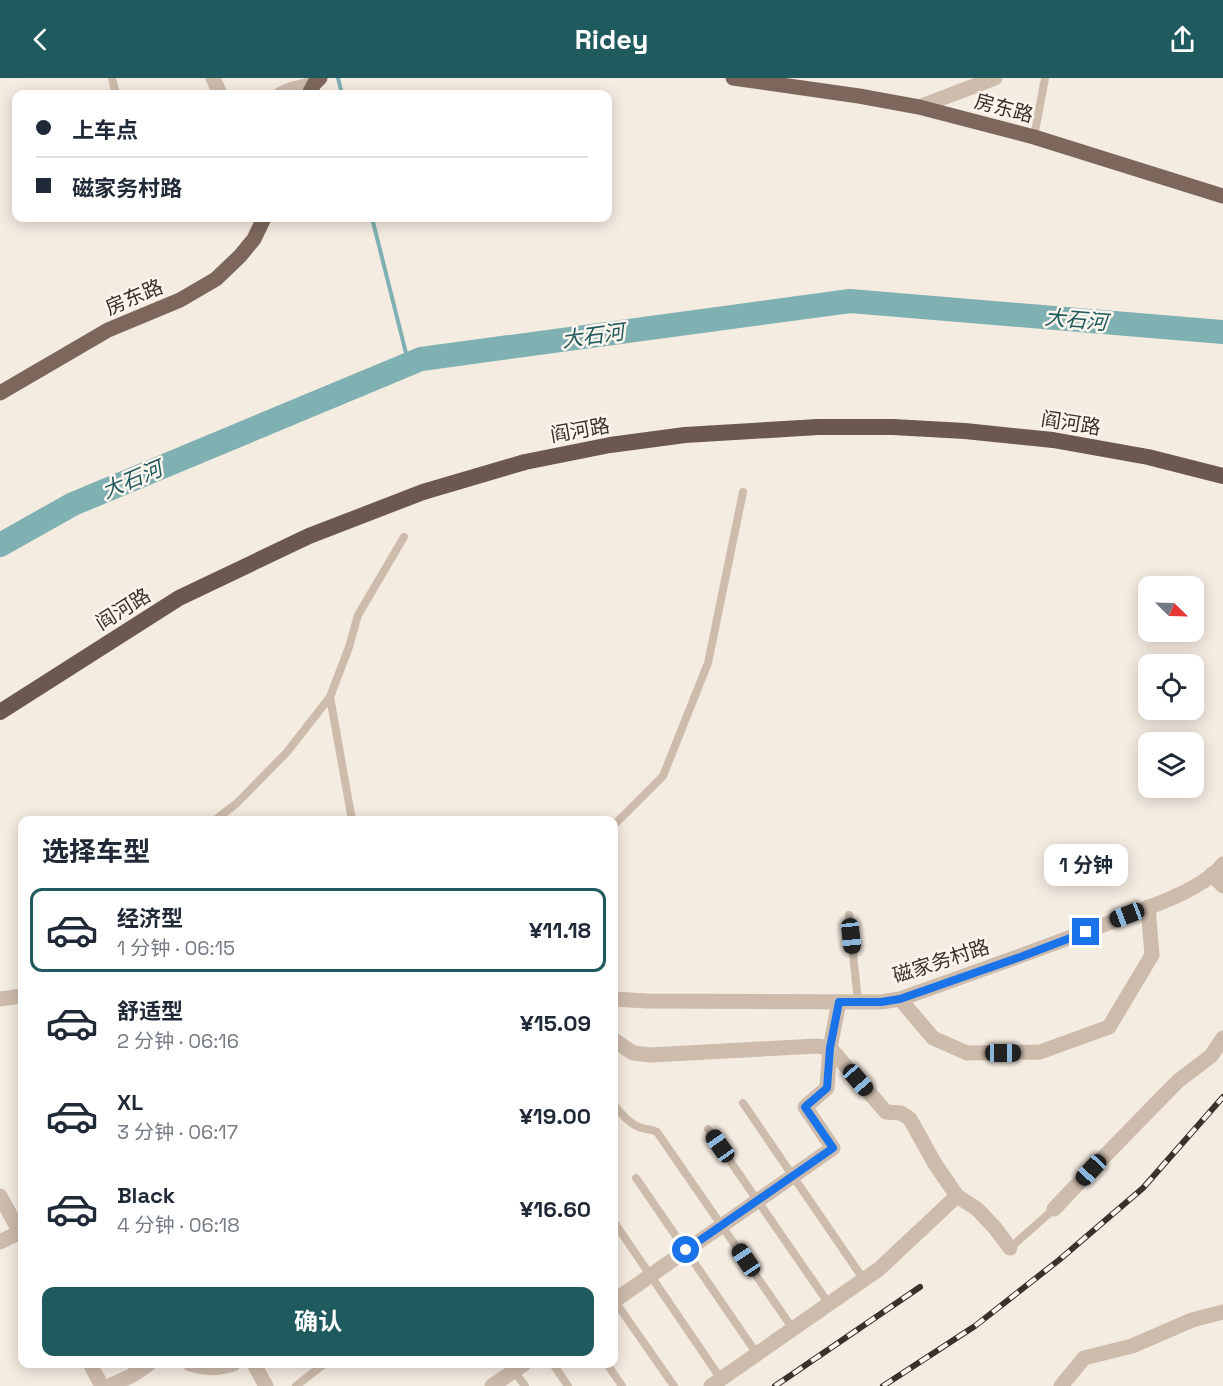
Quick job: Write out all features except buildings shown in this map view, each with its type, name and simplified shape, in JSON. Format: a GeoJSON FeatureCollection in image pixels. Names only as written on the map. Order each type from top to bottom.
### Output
{"type":"FeatureCollection","features":[{"type":"Feature","properties":{"kind":"highway","name":"阎河路"},"geometry":{"type":"LineString","coordinates":[[0,712],[178,598],[309,536],[423,492],[525,462],[599,447],[685,435],[818,426],[893,427],[965,431],[1053,440],[1148,457],[1223,476]]}},
{"type":"Feature","properties":{"kind":"main road","name":"房东路"},"geometry":{"type":"LineString","coordinates":[[733,78],[919,107],[1034,137],[1223,196]]}},
{"type":"Feature","properties":{"kind":"main road","name":"房东路"},"geometry":{"type":"LineString","coordinates":[[0,393],[108,330],[180,300],[216,279],[254,239],[262,222]]}},
{"type":"Feature","properties":{"kind":"street"},"geometry":{"type":"LineString","coordinates":[[919,107],[995,78]]}},
{"type":"Feature","properties":{"kind":"street"},"geometry":{"type":"LineString","coordinates":[[291,90],[314,86]]}},
{"type":"Feature","properties":{"kind":"street"},"geometry":{"type":"LineString","coordinates":[[1217,869],[1223,886]]}},
{"type":"Feature","properties":{"kind":"street","name":"磁家务村路"},"geometry":{"type":"LineString","coordinates":[[618,999],[881,1002],[900,999],[1023,956],[1187,892],[1217,869]]}},
{"type":"Feature","properties":{"kind":"street"},"geometry":{"type":"LineString","coordinates":[[900,999],[933,1038],[967,1053],[1040,1052],[1109,1027],[1152,955],[1148,907]]}},
{"type":"Feature","properties":{"kind":"street"},"geometry":{"type":"LineString","coordinates":[[0,999],[18,997]]}},
{"type":"Feature","properties":{"kind":"street"},"geometry":{"type":"LineString","coordinates":[[618,1297],[833,1148],[805,1107],[827,1088],[830,1048],[839,1002]]}},
{"type":"Feature","properties":{"kind":"street"},"geometry":{"type":"LineString","coordinates":[[1054,1209],[1178,1081],[1211,1056],[1223,1038]]}},
{"type":"Feature","properties":{"kind":"street"},"geometry":{"type":"LineString","coordinates":[[618,1043],[633,1053],[651,1055],[818,1046],[830,1048],[886,1112],[901,1113],[910,1119],[935,1164],[957,1196],[977,1209],[1010,1248]]}},
{"type":"Feature","properties":{"kind":"street"},"geometry":{"type":"LineString","coordinates":[[0,1196],[18,1226]]}},
{"type":"Feature","properties":{"kind":"street"},"geometry":{"type":"LineString","coordinates":[[716,1382],[879,1269],[957,1196]]}},
{"type":"Feature","properties":{"kind":"street"},"geometry":{"type":"LineString","coordinates":[[0,1242],[18,1235]]}},
{"type":"Feature","properties":{"kind":"street"},"geometry":{"type":"LineString","coordinates":[[1061,1386],[1084,1358],[1132,1346],[1192,1320],[1223,1312]]}},
{"type":"Feature","properties":{"kind":"street"},"geometry":{"type":"LineString","coordinates":[[92,1368],[102,1386]]}},
{"type":"Feature","properties":{"kind":"street"},"geometry":{"type":"LineString","coordinates":[[108,1386],[143,1368]]}},
{"type":"Feature","properties":{"kind":"street"},"geometry":{"type":"LineString","coordinates":[[256,1368],[266,1386]]}},
{"type":"Feature","properties":{"kind":"street"},"geometry":{"type":"LineString","coordinates":[[492,1386],[514,1368]]}},
{"type":"Feature","properties":{"kind":"lane"},"geometry":{"type":"LineString","coordinates":[[1034,137],[1045,78]]}},
{"type":"Feature","properties":{"kind":"lane"},"geometry":{"type":"LineString","coordinates":[[618,821],[663,776],[708,663],[743,492]]}},
{"type":"Feature","properties":{"kind":"lane"},"geometry":{"type":"LineString","coordinates":[[220,816],[237,803],[287,752],[330,697],[349,647],[358,615],[404,537]]}},
{"type":"Feature","properties":{"kind":"lane"},"geometry":{"type":"LineString","coordinates":[[330,697],[351,816]]}},
{"type":"Feature","properties":{"kind":"lane"},"geometry":{"type":"LineString","coordinates":[[849,915],[858,1002]]}},
{"type":"Feature","properties":{"kind":"lane"},"geometry":{"type":"LineString","coordinates":[[743,1103],[864,1280]]}},
{"type":"Feature","properties":{"kind":"lane"},"geometry":{"type":"LineString","coordinates":[[618,1110],[629,1122],[657,1132],[793,1329]]}},
{"type":"Feature","properties":{"kind":"lane"},"geometry":{"type":"LineString","coordinates":[[708,1129],[829,1304]]}},
{"type":"Feature","properties":{"kind":"lane"},"geometry":{"type":"LineString","coordinates":[[636,1178],[758,1353]]}},
{"type":"Feature","properties":{"kind":"lane"},"geometry":{"type":"LineString","coordinates":[[1010,1248],[1054,1209]]}},
{"type":"Feature","properties":{"kind":"lane"},"geometry":{"type":"LineString","coordinates":[[618,1228],[716,1382]]}},
{"type":"Feature","properties":{"kind":"lane"},"geometry":{"type":"LineString","coordinates":[[618,1306],[674,1386]]}},
{"type":"Feature","properties":{"kind":"lane"},"geometry":{"type":"LineString","coordinates":[[296,1386],[319,1368]]}},
{"type":"Feature","properties":{"kind":"lane"},"geometry":{"type":"LineString","coordinates":[[517,1368],[525,1386]]}},
{"type":"Feature","properties":{"kind":"lane"},"geometry":{"type":"LineString","coordinates":[[556,1368],[568,1386]]}},
{"type":"Feature","properties":{"kind":"lane"},"geometry":{"type":"LineString","coordinates":[[609,1368],[622,1386]]}},
{"type":"Feature","properties":{"kind":"waterway"},"geometry":{"type":"LineString","coordinates":[[338,78],[341,90]]}},
{"type":"Feature","properties":{"kind":"waterway"},"geometry":{"type":"LineString","coordinates":[[373,222],[409,365]]}},
{"type":"Feature","properties":{"kind":"waterway","name":"大石河"},"geometry":{"type":"LineString","coordinates":[[0,545],[73,504],[421,359],[850,301],[1223,332]]}},
{"type":"Feature","properties":{"kind":"railway"},"geometry":{"type":"LineString","coordinates":[[883,1386],[975,1326],[1059,1260],[1143,1188],[1223,1097]]}},
{"type":"Feature","properties":{"kind":"railway"},"geometry":{"type":"LineString","coordinates":[[775,1386],[920,1287]]}},
{"type":"Feature","properties":{"kind":"route"},"geometry":{"type":"LineString","coordinates":[[686,1250],[833,1148],[805,1107],[827,1088],[830,1048],[839,1002],[881,1002],[900,999],[1086,932]]}}]}
